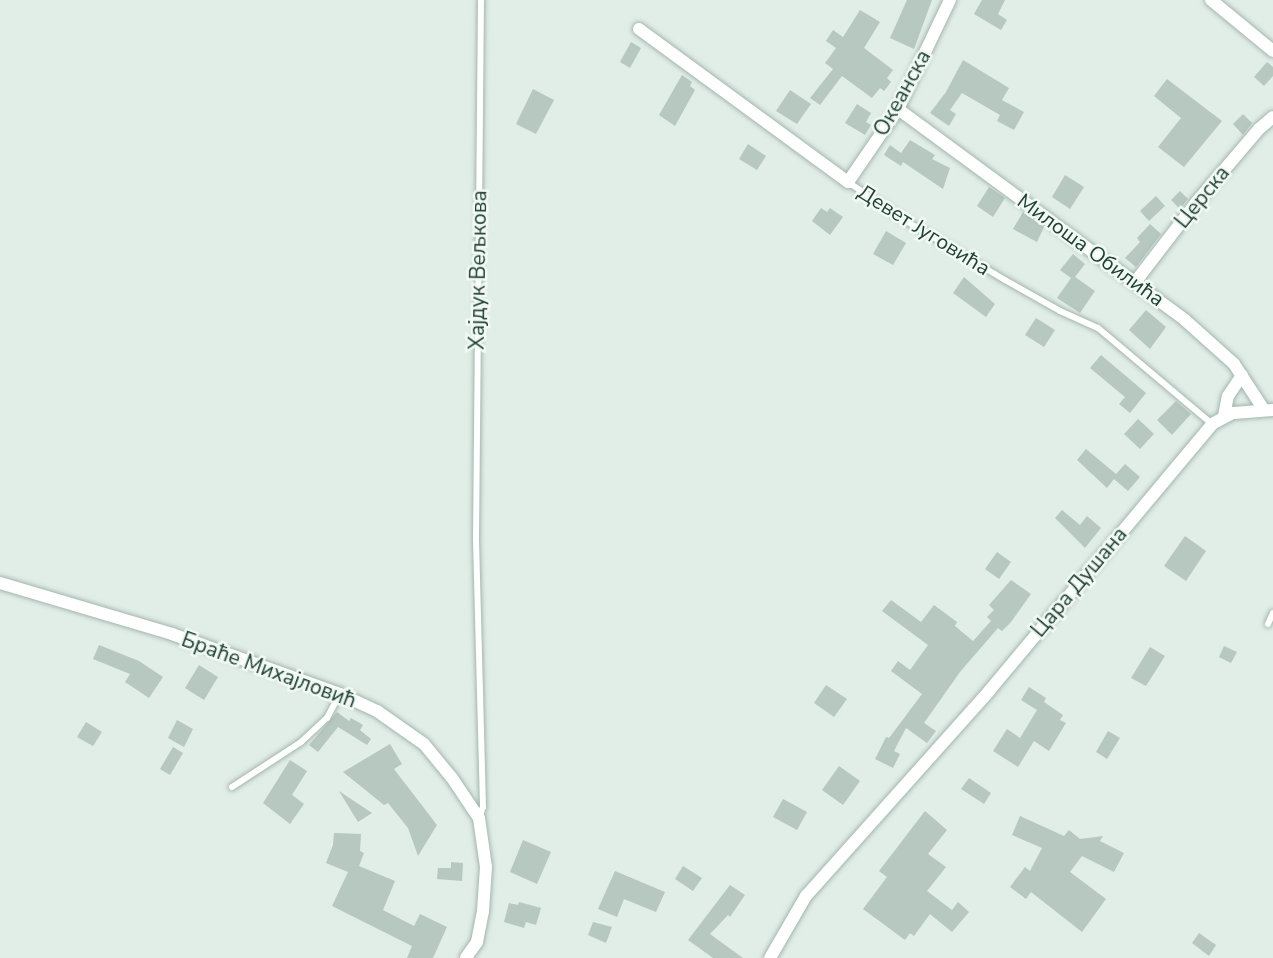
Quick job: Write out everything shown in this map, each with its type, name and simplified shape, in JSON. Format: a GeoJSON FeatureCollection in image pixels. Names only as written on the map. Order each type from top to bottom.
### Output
{"type":"FeatureCollection","features":[{"type":"Feature","properties":{"kind":"street","name":"Океанска"},"geometry":{"type":"LineString","coordinates":[[848,182],[898,110],[950,0]]}},
{"type":"Feature","properties":{"kind":"street"},"geometry":{"type":"LineString","coordinates":[[1211,0],[1273,51]]}},
{"type":"Feature","properties":{"kind":"street","name":"Девет Југовића"},"geometry":{"type":"LineString","coordinates":[[639,29],[848,182]]}},
{"type":"Feature","properties":{"kind":"street","name":"Милоша Обилића"},"geometry":{"type":"LineString","coordinates":[[898,110],[1136,281],[1185,320],[1242,375],[1269,410]]}},
{"type":"Feature","properties":{"kind":"street","name":"Церска"},"geometry":{"type":"LineString","coordinates":[[1136,281],[1195,204],[1259,129],[1273,117]]}},
{"type":"Feature","properties":{"kind":"street"},"geometry":{"type":"LineString","coordinates":[[1224,416],[1228,396],[1242,375]]}},
{"type":"Feature","properties":{"kind":"street","name":"Цара Душана"},"geometry":{"type":"LineString","coordinates":[[770,958],[806,896],[989,691],[1212,424],[1224,416],[1269,410]]}},
{"type":"Feature","properties":{"kind":"street","name":"Браће Михајловић"},"geometry":{"type":"LineString","coordinates":[[0,583],[172,634],[340,694],[377,711],[424,744],[452,778],[479,818],[486,867],[483,911],[477,942],[466,958]]}},
{"type":"Feature","properties":{"kind":"lane","name":"Хајдук Вељкова"},"geometry":{"type":"LineString","coordinates":[[479,818],[483,807],[476,540],[481,0]]}},
{"type":"Feature","properties":{"kind":"lane","name":"Девет Југовића"},"geometry":{"type":"LineString","coordinates":[[848,182],[901,218],[1005,279],[1060,311],[1098,328],[1212,424]]}},
{"type":"Feature","properties":{"kind":"lane"},"geometry":{"type":"LineString","coordinates":[[1268,624],[1273,613]]}},
{"type":"Feature","properties":{"kind":"lane"},"geometry":{"type":"LineString","coordinates":[[232,787],[301,742],[327,718],[340,694]]}},
{"type":"Feature","properties":{"kind":"building"},"geometry":{"type":"Polygon","coordinates":[[[907,0],[932,0],[914,49],[890,38],[907,0]]]}},
{"type":"Feature","properties":{"kind":"building"},"geometry":{"type":"Polygon","coordinates":[[[982,0],[1005,0],[998,14],[1007,20],[1001,30],[974,14],[982,0]]]}},
{"type":"Feature","properties":{"kind":"building"},"geometry":{"type":"Polygon","coordinates":[[[860,10],[880,22],[864,48],[893,70],[887,78],[891,82],[884,91],[880,88],[872,98],[842,76],[820,105],[810,98],[833,69],[825,63],[836,48],[826,41],[833,30],[843,37],[860,10]]]}},
{"type":"Feature","properties":{"kind":"building"},"geometry":{"type":"Polygon","coordinates":[[[631,42],[641,48],[630,68],[620,62],[631,42]]]}},
{"type":"Feature","properties":{"kind":"building"},"geometry":{"type":"Polygon","coordinates":[[[963,60],[1009,88],[1002,100],[1024,112],[1014,130],[997,121],[1000,115],[962,93],[950,110],[956,114],[949,126],[930,113],[946,92],[963,60]]]}},
{"type":"Feature","properties":{"kind":"building"},"geometry":{"type":"Polygon","coordinates":[[[1267,62],[1273,67],[1273,76],[1264,86],[1254,77],[1267,62]]]}},
{"type":"Feature","properties":{"kind":"building"},"geometry":{"type":"Polygon","coordinates":[[[682,75],[692,82],[690,86],[695,90],[675,126],[659,115],[682,75]]]}},
{"type":"Feature","properties":{"kind":"building"},"geometry":{"type":"Polygon","coordinates":[[[1167,79],[1222,121],[1184,167],[1158,147],[1181,118],[1154,96],[1167,79]]]}},
{"type":"Feature","properties":{"kind":"building"},"geometry":{"type":"Polygon","coordinates":[[[533,89],[554,100],[536,134],[516,124],[533,89]]]}},
{"type":"Feature","properties":{"kind":"building"},"geometry":{"type":"Polygon","coordinates":[[[790,90],[811,104],[797,124],[776,111],[790,90]]]}},
{"type":"Feature","properties":{"kind":"building"},"geometry":{"type":"Polygon","coordinates":[[[857,104],[871,113],[866,122],[871,125],[865,135],[845,123],[857,104]]]}},
{"type":"Feature","properties":{"kind":"building"},"geometry":{"type":"Polygon","coordinates":[[[1243,114],[1252,123],[1243,135],[1233,124],[1243,114]]]}},
{"type":"Feature","properties":{"kind":"building"},"geometry":{"type":"Polygon","coordinates":[[[910,140],[935,155],[932,159],[950,168],[943,189],[903,162],[901,166],[884,155],[890,145],[901,153],[910,140]]]}},
{"type":"Feature","properties":{"kind":"building"},"geometry":{"type":"Polygon","coordinates":[[[748,144],[766,156],[757,170],[739,159],[748,144]]]}},
{"type":"Feature","properties":{"kind":"building"},"geometry":{"type":"Polygon","coordinates":[[[1065,175],[1084,187],[1070,209],[1052,197],[1065,175]]]}},
{"type":"Feature","properties":{"kind":"building"},"geometry":{"type":"Polygon","coordinates":[[[989,187],[1005,198],[993,217],[977,206],[989,187]]]}},
{"type":"Feature","properties":{"kind":"building"},"geometry":{"type":"Polygon","coordinates":[[[1180,191],[1188,199],[1180,209],[1171,200],[1180,191]]]}},
{"type":"Feature","properties":{"kind":"building"},"geometry":{"type":"Polygon","coordinates":[[[1156,196],[1165,206],[1149,221],[1140,211],[1156,196]]]}},
{"type":"Feature","properties":{"kind":"building"},"geometry":{"type":"Polygon","coordinates":[[[821,208],[827,212],[830,208],[843,217],[830,235],[812,221],[821,208]]]}},
{"type":"Feature","properties":{"kind":"building"},"geometry":{"type":"Polygon","coordinates":[[[1023,212],[1044,227],[1037,242],[1013,229],[1023,212]]]}},
{"type":"Feature","properties":{"kind":"building"},"geometry":{"type":"Polygon","coordinates":[[[1150,224],[1161,234],[1136,267],[1125,258],[1140,242],[1137,238],[1150,224]]]}},
{"type":"Feature","properties":{"kind":"building"},"geometry":{"type":"Polygon","coordinates":[[[886,231],[906,243],[893,265],[873,254],[886,231]]]}},
{"type":"Feature","properties":{"kind":"building"},"geometry":{"type":"Polygon","coordinates":[[[1073,254],[1085,264],[1075,277],[1095,291],[1080,313],[1057,298],[1071,278],[1060,270],[1073,254]]]}},
{"type":"Feature","properties":{"kind":"building"},"geometry":{"type":"Polygon","coordinates":[[[964,277],[995,304],[986,317],[953,293],[964,277]]]}},
{"type":"Feature","properties":{"kind":"building"},"geometry":{"type":"Polygon","coordinates":[[[1146,310],[1166,327],[1150,349],[1129,330],[1146,310]]]}},
{"type":"Feature","properties":{"kind":"building"},"geometry":{"type":"Polygon","coordinates":[[[1036,318],[1055,330],[1044,347],[1025,335],[1036,318]]]}},
{"type":"Feature","properties":{"kind":"building"},"geometry":{"type":"Polygon","coordinates":[[[1101,355],[1146,393],[1130,413],[1119,404],[1125,397],[1090,368],[1101,355]]]}},
{"type":"Feature","properties":{"kind":"building"},"geometry":{"type":"Polygon","coordinates":[[[1176,401],[1191,414],[1172,435],[1157,420],[1176,401]]]}},
{"type":"Feature","properties":{"kind":"building"},"geometry":{"type":"Polygon","coordinates":[[[1138,419],[1154,434],[1140,449],[1124,434],[1138,419]]]}},
{"type":"Feature","properties":{"kind":"building"},"geometry":{"type":"Polygon","coordinates":[[[1086,449],[1116,474],[1125,464],[1140,477],[1128,491],[1114,479],[1107,488],[1077,460],[1086,449]]]}},
{"type":"Feature","properties":{"kind":"building"},"geometry":{"type":"Polygon","coordinates":[[[1062,510],[1080,525],[1087,516],[1101,528],[1085,548],[1055,518],[1062,510]]]}},
{"type":"Feature","properties":{"kind":"building"},"geometry":{"type":"Polygon","coordinates":[[[1185,536],[1206,551],[1186,581],[1164,566],[1185,536]]]}},
{"type":"Feature","properties":{"kind":"building"},"geometry":{"type":"Polygon","coordinates":[[[997,552],[1011,562],[999,579],[985,569],[997,552]]]}},
{"type":"Feature","properties":{"kind":"building"},"geometry":{"type":"Polygon","coordinates":[[[1011,580],[1031,594],[1011,622],[1002,631],[998,628],[960,672],[924,723],[936,731],[927,743],[906,728],[894,751],[900,754],[893,768],[875,759],[886,737],[889,738],[922,694],[891,671],[898,661],[910,670],[928,645],[882,611],[891,600],[921,622],[934,605],[957,622],[955,626],[973,641],[991,621],[987,617],[994,610],[989,605],[1011,580]]]}},
{"type":"Feature","properties":{"kind":"building"},"geometry":{"type":"Polygon","coordinates":[[[99,645],[139,661],[163,677],[149,698],[125,682],[130,674],[93,659],[99,645]]]}},
{"type":"Feature","properties":{"kind":"building"},"geometry":{"type":"Polygon","coordinates":[[[1224,646],[1237,652],[1231,663],[1219,657],[1224,646]]]}},
{"type":"Feature","properties":{"kind":"building"},"geometry":{"type":"Polygon","coordinates":[[[1150,647],[1165,656],[1146,686],[1131,678],[1150,647]]]}},
{"type":"Feature","properties":{"kind":"building"},"geometry":{"type":"Polygon","coordinates":[[[199,665],[218,677],[204,700],[185,688],[199,665]]]}},
{"type":"Feature","properties":{"kind":"building"},"geometry":{"type":"Polygon","coordinates":[[[826,685],[847,699],[834,717],[814,703],[826,685]]]}},
{"type":"Feature","properties":{"kind":"building"},"geometry":{"type":"Polygon","coordinates":[[[1029,687],[1046,698],[1044,702],[1063,715],[1060,720],[1066,723],[1049,751],[1034,741],[1018,767],[993,751],[1007,729],[1020,738],[1037,710],[1021,700],[1029,687]]]}},
{"type":"Feature","properties":{"kind":"building"},"geometry":{"type":"Polygon","coordinates":[[[337,712],[349,721],[351,718],[363,725],[360,730],[371,739],[367,745],[338,727],[318,752],[309,745],[337,712]]]}},
{"type":"Feature","properties":{"kind":"building"},"geometry":{"type":"Polygon","coordinates":[[[177,720],[193,729],[184,747],[168,738],[177,720]]]}},
{"type":"Feature","properties":{"kind":"building"},"geometry":{"type":"Polygon","coordinates":[[[86,722],[102,732],[93,746],[77,737],[86,722]]]}},
{"type":"Feature","properties":{"kind":"building"},"geometry":{"type":"Polygon","coordinates":[[[1108,731],[1120,738],[1107,759],[1096,752],[1108,731]]]}},
{"type":"Feature","properties":{"kind":"building"},"geometry":{"type":"Polygon","coordinates":[[[390,744],[402,764],[394,769],[437,825],[418,856],[408,828],[388,803],[384,805],[343,772],[390,744]]]}},
{"type":"Feature","properties":{"kind":"building"},"geometry":{"type":"Polygon","coordinates":[[[173,747],[183,753],[170,775],[160,769],[173,747]]]}},
{"type":"Feature","properties":{"kind":"building"},"geometry":{"type":"Polygon","coordinates":[[[290,760],[307,771],[292,795],[304,804],[290,824],[263,803],[290,760]]]}},
{"type":"Feature","properties":{"kind":"building"},"geometry":{"type":"Polygon","coordinates":[[[839,766],[860,781],[843,805],[822,790],[839,766]]]}},
{"type":"Feature","properties":{"kind":"building"},"geometry":{"type":"Polygon","coordinates":[[[969,778],[991,793],[984,804],[961,789],[969,778]]]}},
{"type":"Feature","properties":{"kind":"building"},"geometry":{"type":"Polygon","coordinates":[[[339,791],[372,813],[358,822],[339,791]]]}},
{"type":"Feature","properties":{"kind":"building"},"geometry":{"type":"Polygon","coordinates":[[[783,799],[807,812],[797,830],[773,817],[783,799]]]}},
{"type":"Feature","properties":{"kind":"building"},"geometry":{"type":"Polygon","coordinates":[[[925,811],[947,830],[928,854],[946,867],[927,891],[952,910],[958,902],[969,912],[952,932],[930,914],[914,936],[910,933],[905,940],[863,909],[887,877],[879,871],[925,811]]]}},
{"type":"Feature","properties":{"kind":"building"},"geometry":{"type":"Polygon","coordinates":[[[1020,816],[1064,836],[1069,830],[1080,839],[1103,836],[1100,841],[1124,853],[1114,872],[1082,856],[1070,872],[1106,899],[1082,932],[1031,892],[1026,899],[1010,887],[1025,867],[1030,871],[1042,848],[1012,835],[1020,816]]]}},
{"type":"Feature","properties":{"kind":"building"},"geometry":{"type":"Polygon","coordinates":[[[334,833],[361,834],[360,851],[364,853],[359,866],[395,881],[383,910],[414,926],[420,914],[447,927],[433,958],[407,958],[412,946],[332,906],[348,872],[326,863],[333,845],[334,833]]]}},
{"type":"Feature","properties":{"kind":"building"},"geometry":{"type":"Polygon","coordinates":[[[523,840],[551,852],[537,884],[510,872],[523,840]]]}},
{"type":"Feature","properties":{"kind":"building"},"geometry":{"type":"Polygon","coordinates":[[[451,862],[463,863],[462,881],[437,879],[438,868],[451,868],[451,862]]]}},
{"type":"Feature","properties":{"kind":"building"},"geometry":{"type":"Polygon","coordinates":[[[683,866],[702,878],[693,891],[675,879],[683,866]]]}},
{"type":"Feature","properties":{"kind":"building"},"geometry":{"type":"Polygon","coordinates":[[[615,871],[665,892],[656,912],[624,899],[617,917],[598,909],[615,871]]]}},
{"type":"Feature","properties":{"kind":"building"},"geometry":{"type":"Polygon","coordinates":[[[730,885],[745,895],[730,917],[728,915],[710,934],[743,958],[713,958],[688,940],[730,885]]]}},
{"type":"Feature","properties":{"kind":"building"},"geometry":{"type":"Polygon","coordinates":[[[519,902],[541,908],[536,925],[526,922],[524,928],[504,922],[509,903],[518,905],[519,902]]]}},
{"type":"Feature","properties":{"kind":"building"},"geometry":{"type":"Polygon","coordinates":[[[593,922],[612,927],[606,943],[588,935],[593,922]]]}},
{"type":"Feature","properties":{"kind":"building"},"geometry":{"type":"Polygon","coordinates":[[[1199,933],[1216,945],[1209,956],[1192,943],[1199,933]]]}}]}
